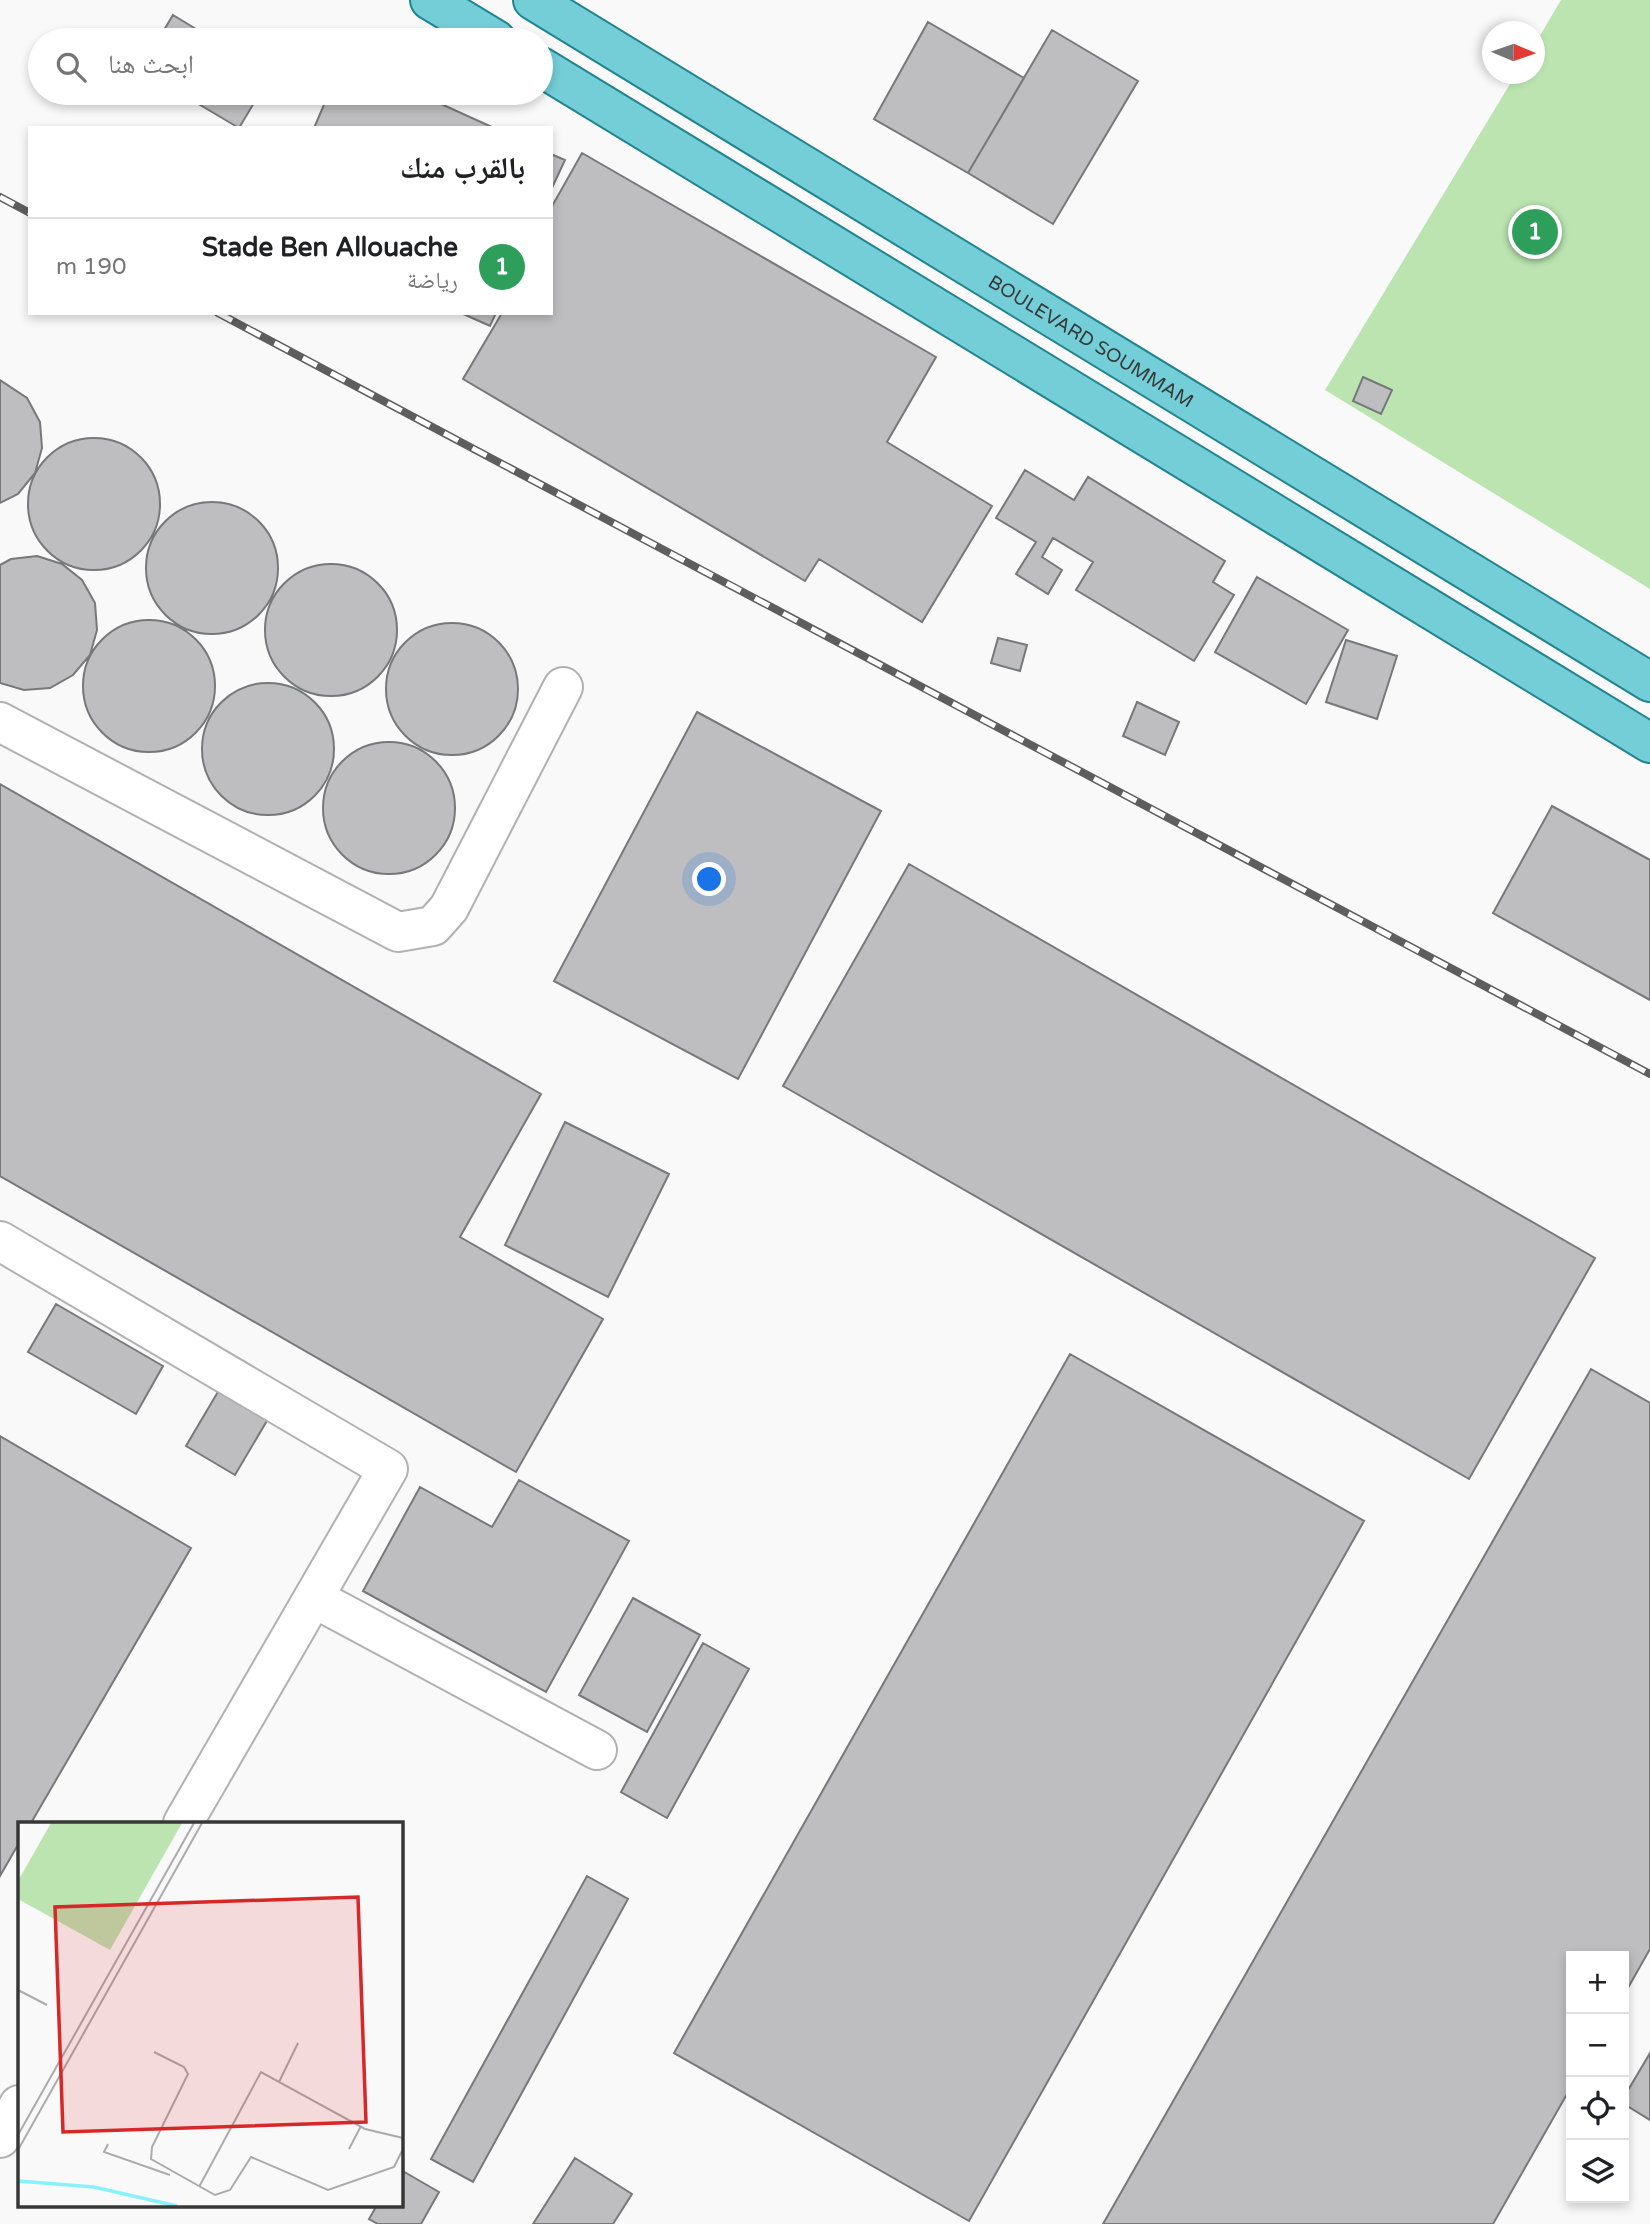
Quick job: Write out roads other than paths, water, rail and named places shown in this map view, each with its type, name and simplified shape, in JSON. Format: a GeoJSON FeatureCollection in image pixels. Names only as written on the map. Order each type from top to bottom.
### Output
{"type":"FeatureCollection","features":[{"type":"Feature","properties":{"kind":"main road"},"geometry":{"type":"LineString","coordinates":[[430,0],[476,28]]}},
{"type":"Feature","properties":{"kind":"main road","name":"BOULEVARD SOUMMAM"},"geometry":{"type":"LineString","coordinates":[[533,0],[1650,682]]}},
{"type":"Feature","properties":{"kind":"main road"},"geometry":{"type":"LineString","coordinates":[[553,74],[1650,743]]}},
{"type":"Feature","properties":{"kind":"lane"},"geometry":{"type":"LineString","coordinates":[[0,722],[398,932],[433,926],[449,908],[563,687]]}},
{"type":"Feature","properties":{"kind":"lane"},"geometry":{"type":"LineString","coordinates":[[0,1241],[388,1469],[184,1822]]}},
{"type":"Feature","properties":{"kind":"lane"},"geometry":{"type":"LineString","coordinates":[[314,1598],[597,1750]]}},
{"type":"Feature","properties":{"kind":"lane"},"geometry":{"type":"LineString","coordinates":[[0,2138],[18,2107]]}},
{"type":"Feature","properties":{"kind":"railway"},"geometry":{"type":"LineString","coordinates":[[0,197],[28,212]]}},
{"type":"Feature","properties":{"kind":"railway"},"geometry":{"type":"LineString","coordinates":[[222,315],[1650,1074]]}},
{"type":"Feature","properties":{"kind":"place","name":"Stade Ben Allouache"},"geometry":{"type":"Point","coordinates":[1535,232]}}]}
